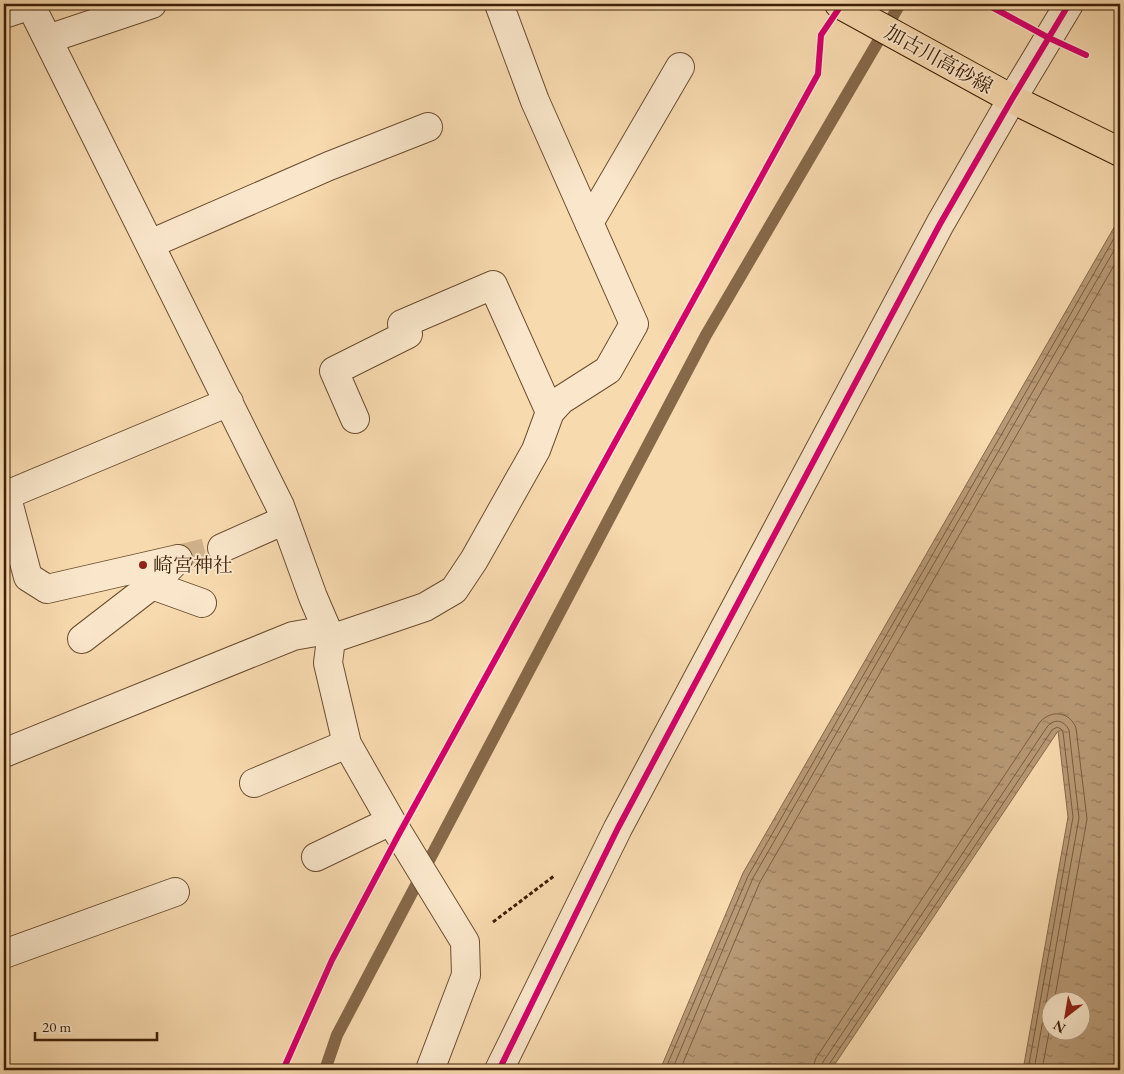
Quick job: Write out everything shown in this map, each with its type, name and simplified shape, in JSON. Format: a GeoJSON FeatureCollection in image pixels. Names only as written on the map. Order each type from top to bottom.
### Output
{"type":"FeatureCollection","features":[{"type":"Feature","properties":{"kind":"main road","name":"加古川高砂線"},"geometry":{"type":"LineString","coordinates":[[848,8],[1012,99],[1120,152]]}},
{"type":"Feature","properties":{"kind":"street"},"geometry":{"type":"LineString","coordinates":[[48,40],[152,4]]}},
{"type":"Feature","properties":{"kind":"street"},"geometry":{"type":"LineString","coordinates":[[4,753],[293,636],[329,634],[425,607],[454,590],[474,560],[536,450],[550,412],[561,400],[608,370],[634,324],[535,101],[498,4]]}},
{"type":"Feature","properties":{"kind":"street"},"geometry":{"type":"LineString","coordinates":[[499,1070],[618,828],[940,224],[1069,4]]}},
{"type":"Feature","properties":{"kind":"street"},"geometry":{"type":"LineString","coordinates":[[4,14],[30,5],[229,402],[280,506],[329,634],[328,663],[347,744],[465,942],[466,975],[430,1070]]}},
{"type":"Feature","properties":{"kind":"street"},"geometry":{"type":"LineString","coordinates":[[589,223],[680,67]]}},
{"type":"Feature","properties":{"kind":"street"},"geometry":{"type":"LineString","coordinates":[[150,244],[330,166],[428,127]]}},
{"type":"Feature","properties":{"kind":"street"},"geometry":{"type":"LineString","coordinates":[[355,419],[334,371],[408,334],[402,324],[493,285],[550,412]]}},
{"type":"Feature","properties":{"kind":"street"},"geometry":{"type":"LineString","coordinates":[[82,639],[152,585],[178,559],[47,589],[28,577],[5,495],[229,402]]}},
{"type":"Feature","properties":{"kind":"street"},"geometry":{"type":"LineString","coordinates":[[222,548],[285,520]]}},
{"type":"Feature","properties":{"kind":"street"},"geometry":{"type":"LineString","coordinates":[[152,585],[202,604]]}},
{"type":"Feature","properties":{"kind":"street"},"geometry":{"type":"LineString","coordinates":[[254,783],[347,744]]}},
{"type":"Feature","properties":{"kind":"street"},"geometry":{"type":"LineString","coordinates":[[316,857],[395,827]]}},
{"type":"Feature","properties":{"kind":"street"},"geometry":{"type":"LineString","coordinates":[[4,954],[175,892]]}},
{"type":"Feature","properties":{"kind":"path"},"geometry":{"type":"LineString","coordinates":[[283,1070],[332,960],[395,827],[818,74],[820,35]]}},
{"type":"Feature","properties":{"kind":"path"},"geometry":{"type":"LineString","coordinates":[[465,942],[557,874]]}},
{"type":"Feature","properties":{"kind":"water"},"geometry":{"type":"Polygon","coordinates":[[[1120,217],[1120,1070],[1023,1070],[1068,817],[1058,731],[831,1070],[660,1070],[743,873],[1120,217]]]}},
{"type":"Feature","properties":{"kind":"waterway"},"geometry":{"type":"LineString","coordinates":[[325,1070],[337,1035],[706,335],[900,4]]}},
{"type":"Feature","properties":{"kind":"tunnel"},"geometry":{"type":"LineString","coordinates":[[178,559],[222,548]]}},
{"type":"Feature","properties":{"kind":"cycle path"},"geometry":{"type":"LineString","coordinates":[[283,1070],[332,960],[399,834],[818,74],[821,35],[842,4]]}},
{"type":"Feature","properties":{"kind":"cycle path"},"geometry":{"type":"LineString","coordinates":[[986,4],[1049,38],[1086,55]]}},
{"type":"Feature","properties":{"kind":"cycle path"},"geometry":{"type":"LineString","coordinates":[[499,1070],[618,828],[940,224],[1069,4]]}},
{"type":"Feature","properties":{"kind":"place","name":"崎宮神社"},"geometry":{"type":"Point","coordinates":[143,565]}}]}
